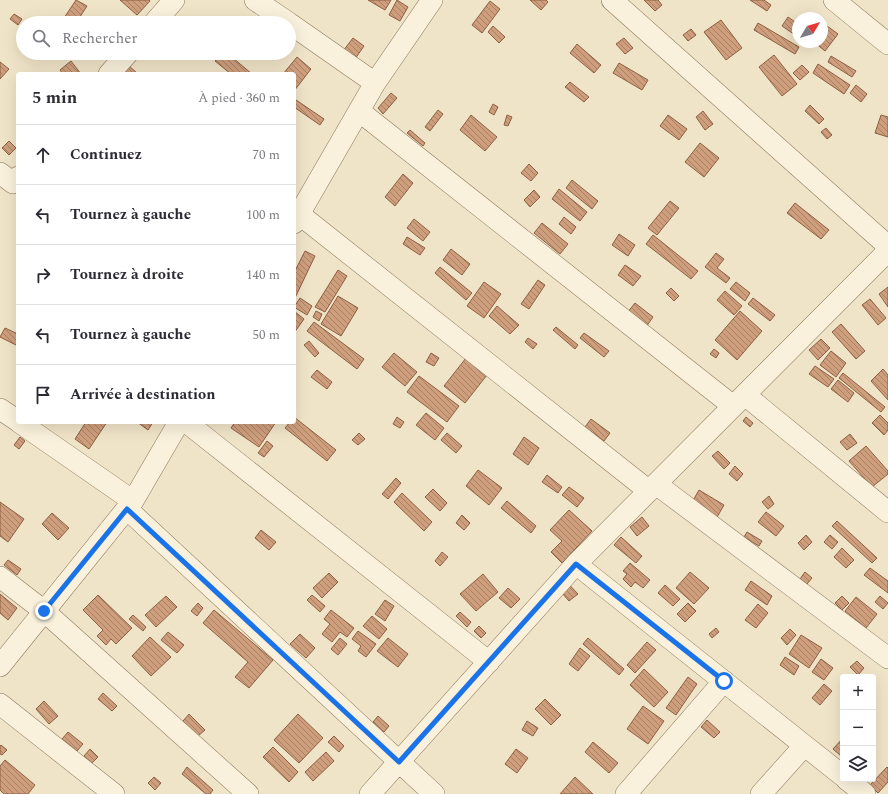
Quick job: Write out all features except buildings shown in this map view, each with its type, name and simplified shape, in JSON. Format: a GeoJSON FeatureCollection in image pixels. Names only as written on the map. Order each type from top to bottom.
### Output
{"type":"FeatureCollection","features":[{"type":"Feature","properties":{"kind":"street"},"geometry":{"type":"LineString","coordinates":[[160,16],[174,0]]}},
{"type":"Feature","properties":{"kind":"street"},"geometry":{"type":"LineString","coordinates":[[255,0],[279,16]]}},
{"type":"Feature","properties":{"kind":"street"},"geometry":{"type":"LineString","coordinates":[[432,0],[375,83],[297,219],[652,487],[888,658]]}},
{"type":"Feature","properties":{"kind":"street"},"geometry":{"type":"LineString","coordinates":[[612,0],[888,246]]}},
{"type":"Feature","properties":{"kind":"street"},"geometry":{"type":"LineString","coordinates":[[834,0],[888,44]]}},
{"type":"Feature","properties":{"kind":"street"},"geometry":{"type":"LineString","coordinates":[[296,28],[375,83]]}},
{"type":"Feature","properties":{"kind":"street"},"geometry":{"type":"LineString","coordinates":[[111,72],[122,60]]}},
{"type":"Feature","properties":{"kind":"street"},"geometry":{"type":"LineString","coordinates":[[359,111],[888,512]]}},
{"type":"Feature","properties":{"kind":"street"},"geometry":{"type":"LineString","coordinates":[[0,173],[13,183],[16,179]]}},
{"type":"Feature","properties":{"kind":"street"},"geometry":{"type":"LineString","coordinates":[[370,794],[576,564],[888,251]]}},
{"type":"Feature","properties":{"kind":"street"},"geometry":{"type":"LineString","coordinates":[[0,409],[16,420]]}},
{"type":"Feature","properties":{"kind":"street"},"geometry":{"type":"LineString","coordinates":[[22,424],[130,505],[434,794]]}},
{"type":"Feature","properties":{"kind":"street"},"geometry":{"type":"LineString","coordinates":[[0,666],[130,505],[178,424]]}},
{"type":"Feature","properties":{"kind":"street"},"geometry":{"type":"LineString","coordinates":[[189,424],[489,662]]}},
{"type":"Feature","properties":{"kind":"street"},"geometry":{"type":"LineString","coordinates":[[576,564],[840,774]]}},
{"type":"Feature","properties":{"kind":"street"},"geometry":{"type":"LineString","coordinates":[[0,577],[44,611],[248,794]]}},
{"type":"Feature","properties":{"kind":"street"},"geometry":{"type":"LineString","coordinates":[[626,794],[724,681]]}},
{"type":"Feature","properties":{"kind":"street"},"geometry":{"type":"LineString","coordinates":[[0,704],[114,794]]}},
{"type":"Feature","properties":{"kind":"street"},"geometry":{"type":"LineString","coordinates":[[761,794],[804,746]]}},
{"type":"Feature","properties":{"kind":"street"},"geometry":{"type":"LineString","coordinates":[[850,782],[865,794]]}},
{"type":"Feature","properties":{"kind":"route"},"geometry":{"type":"LineString","coordinates":[[44,611],[127,509],[399,762],[576,564],[724,681]]}}]}
